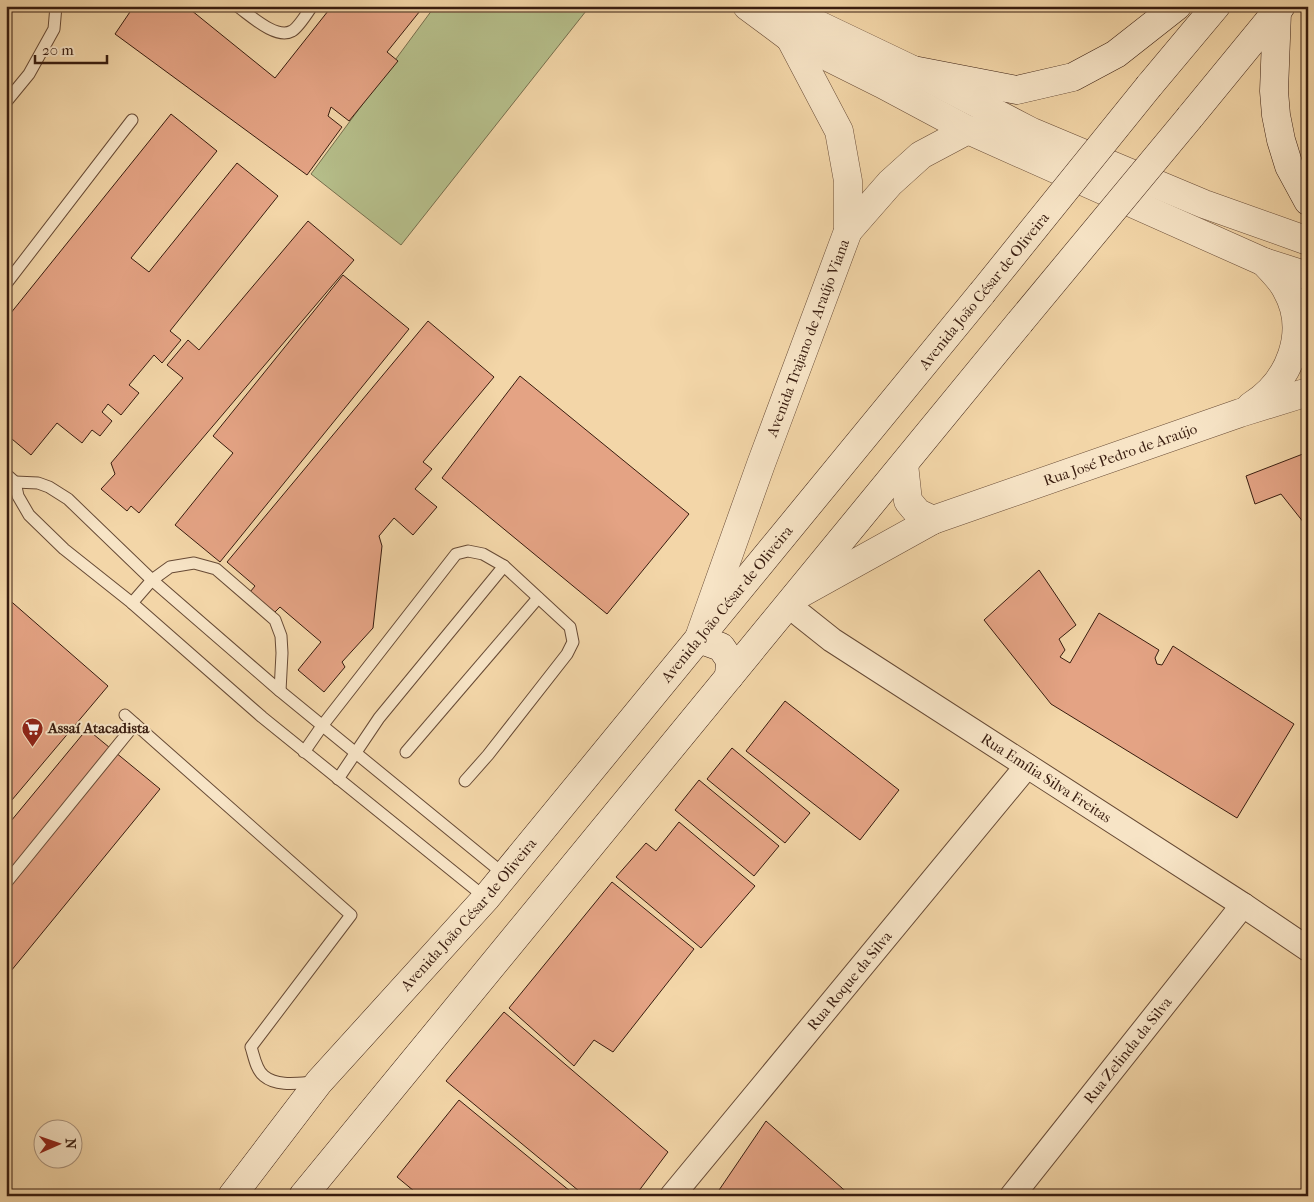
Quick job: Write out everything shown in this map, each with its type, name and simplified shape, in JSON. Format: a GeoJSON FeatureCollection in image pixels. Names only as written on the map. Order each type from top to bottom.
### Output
{"type":"FeatureCollection","features":[{"type":"Feature","properties":{"kind":"main road","name":"Avenida Trajano de Araújo Viana"},"geometry":{"type":"LineString","coordinates":[[747,6],[790,38],[968,130],[1264,262],[1308,276]]}},
{"type":"Feature","properties":{"kind":"main road"},"geometry":{"type":"LineString","coordinates":[[784,6],[802,17],[913,70],[1032,132],[1204,204],[1308,241]]}},
{"type":"Feature","properties":{"kind":"main road"},"geometry":{"type":"LineString","coordinates":[[913,70],[1017,90],[1036,86],[1073,76],[1116,54],[1177,6]]}},
{"type":"Feature","properties":{"kind":"main road","name":"Avenida João César de Oliveira"},"geometry":{"type":"LineString","coordinates":[[232,1196],[319,1082],[486,898],[1216,6]]}},
{"type":"Feature","properties":{"kind":"main road"},"geometry":{"type":"LineString","coordinates":[[303,1196],[1279,9]]}},
{"type":"Feature","properties":{"kind":"main road"},"geometry":{"type":"LineString","coordinates":[[1279,9],[1274,91],[1276,115],[1281,140],[1290,166],[1308,201]]}},
{"type":"Feature","properties":{"kind":"main road","name":"Avenida Trajano de Araújo Viana"},"geometry":{"type":"LineString","coordinates":[[699,639],[761,464],[848,231],[848,182],[838,131],[790,38]]}},
{"type":"Feature","properties":{"kind":"main road"},"geometry":{"type":"LineString","coordinates":[[848,231],[890,183],[921,154],[968,130],[1112,165]]}},
{"type":"Feature","properties":{"kind":"main road"},"geometry":{"type":"LineString","coordinates":[[1240,413],[1271,390],[1283,375],[1293,356],[1297,334],[1294,311],[1286,288],[1264,262]]}},
{"type":"Feature","properties":{"kind":"main road","name":"Rua José Pedro de Araújo"},"geometry":{"type":"LineString","coordinates":[[792,601],[934,520],[1240,413],[1308,392]]}},
{"type":"Feature","properties":{"kind":"main road"},"geometry":{"type":"LineString","coordinates":[[904,464],[908,501],[918,513],[934,520]]}},
{"type":"Feature","properties":{"kind":"main road"},"geometry":{"type":"LineString","coordinates":[[699,639],[721,647],[730,660],[729,678]]}},
{"type":"Feature","properties":{"kind":"street","name":"Rua Emília Silva Freitas"},"geometry":{"type":"LineString","coordinates":[[792,601],[832,640],[1243,905],[1308,949]]}},
{"type":"Feature","properties":{"kind":"street","name":"Rua Roque da Silva"},"geometry":{"type":"LineString","coordinates":[[672,1196],[1027,766]]}},
{"type":"Feature","properties":{"kind":"street","name":"Rua Zelinda da Silva"},"geometry":{"type":"LineString","coordinates":[[1012,1196],[1243,905]]}},
{"type":"Feature","properties":{"kind":"lane"},"geometry":{"type":"LineString","coordinates":[[6,102],[29,74],[54,30],[56,6]]}},
{"type":"Feature","properties":{"kind":"lane"},"geometry":{"type":"LineString","coordinates":[[236,6],[268,28],[280,33],[293,31],[312,6]]}},
{"type":"Feature","properties":{"kind":"lane"},"geometry":{"type":"LineString","coordinates":[[6,284],[132,120]]}},
{"type":"Feature","properties":{"kind":"lane"},"geometry":{"type":"LineString","coordinates":[[6,474],[16,482],[38,483],[49,486],[68,499],[152,580],[280,691],[505,874]]}},
{"type":"Feature","properties":{"kind":"lane"},"geometry":{"type":"LineString","coordinates":[[16,482],[18,496],[30,515],[64,549],[132,603],[304,752],[486,898]]}},
{"type":"Feature","properties":{"kind":"lane"},"geometry":{"type":"LineString","coordinates":[[304,752],[322,726],[456,554],[468,552],[482,554],[504,566],[570,627],[573,642],[567,654],[488,755],[465,781]]}},
{"type":"Feature","properties":{"kind":"lane"},"geometry":{"type":"LineString","coordinates":[[132,603],[152,580],[170,567],[194,563],[216,569],[275,620],[281,636],[280,691]]}},
{"type":"Feature","properties":{"kind":"lane"},"geometry":{"type":"LineString","coordinates":[[338,779],[379,718],[504,566]]}},
{"type":"Feature","properties":{"kind":"lane"},"geometry":{"type":"LineString","coordinates":[[406,752],[538,598]]}},
{"type":"Feature","properties":{"kind":"lane"},"geometry":{"type":"LineString","coordinates":[[125,715],[352,915],[251,1047],[258,1067],[264,1076],[276,1082],[319,1082]]}},
{"type":"Feature","properties":{"kind":"lane"},"geometry":{"type":"LineString","coordinates":[[6,883],[135,724]]}},
{"type":"Feature","properties":{"kind":"green space"},"geometry":{"type":"Polygon","coordinates":[[[435,6],[590,6],[401,245],[311,174],[435,6]]]}},
{"type":"Feature","properties":{"kind":"building"},"geometry":{"type":"Polygon","coordinates":[[[134,6],[156,6],[162,10],[168,6],[186,6],[275,78],[332,6],[424,6],[387,52],[398,61],[349,121],[331,107],[328,116],[342,127],[307,175],[115,34],[134,6]]]}},
{"type":"Feature","properties":{"kind":"building"},"geometry":{"type":"Polygon","coordinates":[[[171,114],[217,151],[131,258],[149,272],[237,163],[278,196],[170,331],[181,340],[162,363],[154,355],[129,385],[139,393],[121,415],[108,404],[102,412],[112,421],[100,436],[92,430],[82,443],[57,423],[31,455],[6,434],[6,319],[171,114]]]}},
{"type":"Feature","properties":{"kind":"building"},"geometry":{"type":"Polygon","coordinates":[[[308,221],[354,260],[139,513],[131,506],[127,511],[101,489],[115,474],[111,463],[183,378],[167,365],[188,340],[199,350],[308,221]]]}},
{"type":"Feature","properties":{"kind":"building"},"geometry":{"type":"Polygon","coordinates":[[[343,275],[409,329],[220,562],[175,525],[233,453],[213,436],[343,275]]]}},
{"type":"Feature","properties":{"kind":"building"},"geometry":{"type":"Polygon","coordinates":[[[428,321],[494,377],[423,462],[432,469],[415,489],[437,507],[413,535],[394,518],[379,536],[382,546],[373,628],[342,662],[345,667],[324,692],[298,670],[321,642],[280,607],[274,613],[250,592],[255,586],[227,562],[428,321]]]}},
{"type":"Feature","properties":{"kind":"building"},"geometry":{"type":"Polygon","coordinates":[[[520,376],[689,514],[607,614],[442,478],[520,376]]]}},
{"type":"Feature","properties":{"kind":"building"},"geometry":{"type":"Polygon","coordinates":[[[1308,452],[1308,528],[1281,494],[1255,504],[1246,476],[1308,452]]]}},
{"type":"Feature","properties":{"kind":"building"},"geometry":{"type":"Polygon","coordinates":[[[1039,570],[1076,625],[1059,639],[1065,650],[1060,657],[1070,663],[1099,613],[1159,650],[1155,658],[1157,664],[1162,665],[1173,646],[1294,724],[1237,818],[1051,704],[984,620],[1039,570]]]}},
{"type":"Feature","properties":{"kind":"building","name":"Assaí Atacadista"},"geometry":{"type":"Polygon","coordinates":[[[6,597],[108,686],[6,807],[6,597]]]}},
{"type":"Feature","properties":{"kind":"building"},"geometry":{"type":"Polygon","coordinates":[[[785,701],[899,790],[860,840],[746,751],[785,701]]]}},
{"type":"Feature","properties":{"kind":"building"},"geometry":{"type":"Polygon","coordinates":[[[87,729],[160,789],[6,977],[6,827],[87,729]]]}},
{"type":"Feature","properties":{"kind":"building"},"geometry":{"type":"Polygon","coordinates":[[[732,748],[810,813],[785,843],[707,779],[732,748]]]}},
{"type":"Feature","properties":{"kind":"building"},"geometry":{"type":"Polygon","coordinates":[[[699,780],[779,846],[754,876],[675,810],[699,780]]]}},
{"type":"Feature","properties":{"kind":"building"},"geometry":{"type":"Polygon","coordinates":[[[679,822],[755,886],[701,948],[616,877],[646,843],[656,851],[679,822]]]}},
{"type":"Feature","properties":{"kind":"building"},"geometry":{"type":"Polygon","coordinates":[[[612,882],[694,949],[613,1052],[594,1040],[574,1066],[509,1008],[612,882]]]}},
{"type":"Feature","properties":{"kind":"building"},"geometry":{"type":"Polygon","coordinates":[[[504,1012],[668,1152],[635,1196],[585,1196],[446,1081],[504,1012]]]}},
{"type":"Feature","properties":{"kind":"building"},"geometry":{"type":"Polygon","coordinates":[[[459,1100],[576,1196],[420,1196],[397,1177],[459,1100]]]}},
{"type":"Feature","properties":{"kind":"building"},"geometry":{"type":"Polygon","coordinates":[[[766,1121],[851,1196],[715,1196],[766,1121]]]}},
{"type":"Feature","properties":{"kind":"place","name":"Assaí Atacadista"},"geometry":{"type":"Point","coordinates":[32,747]}}]}
